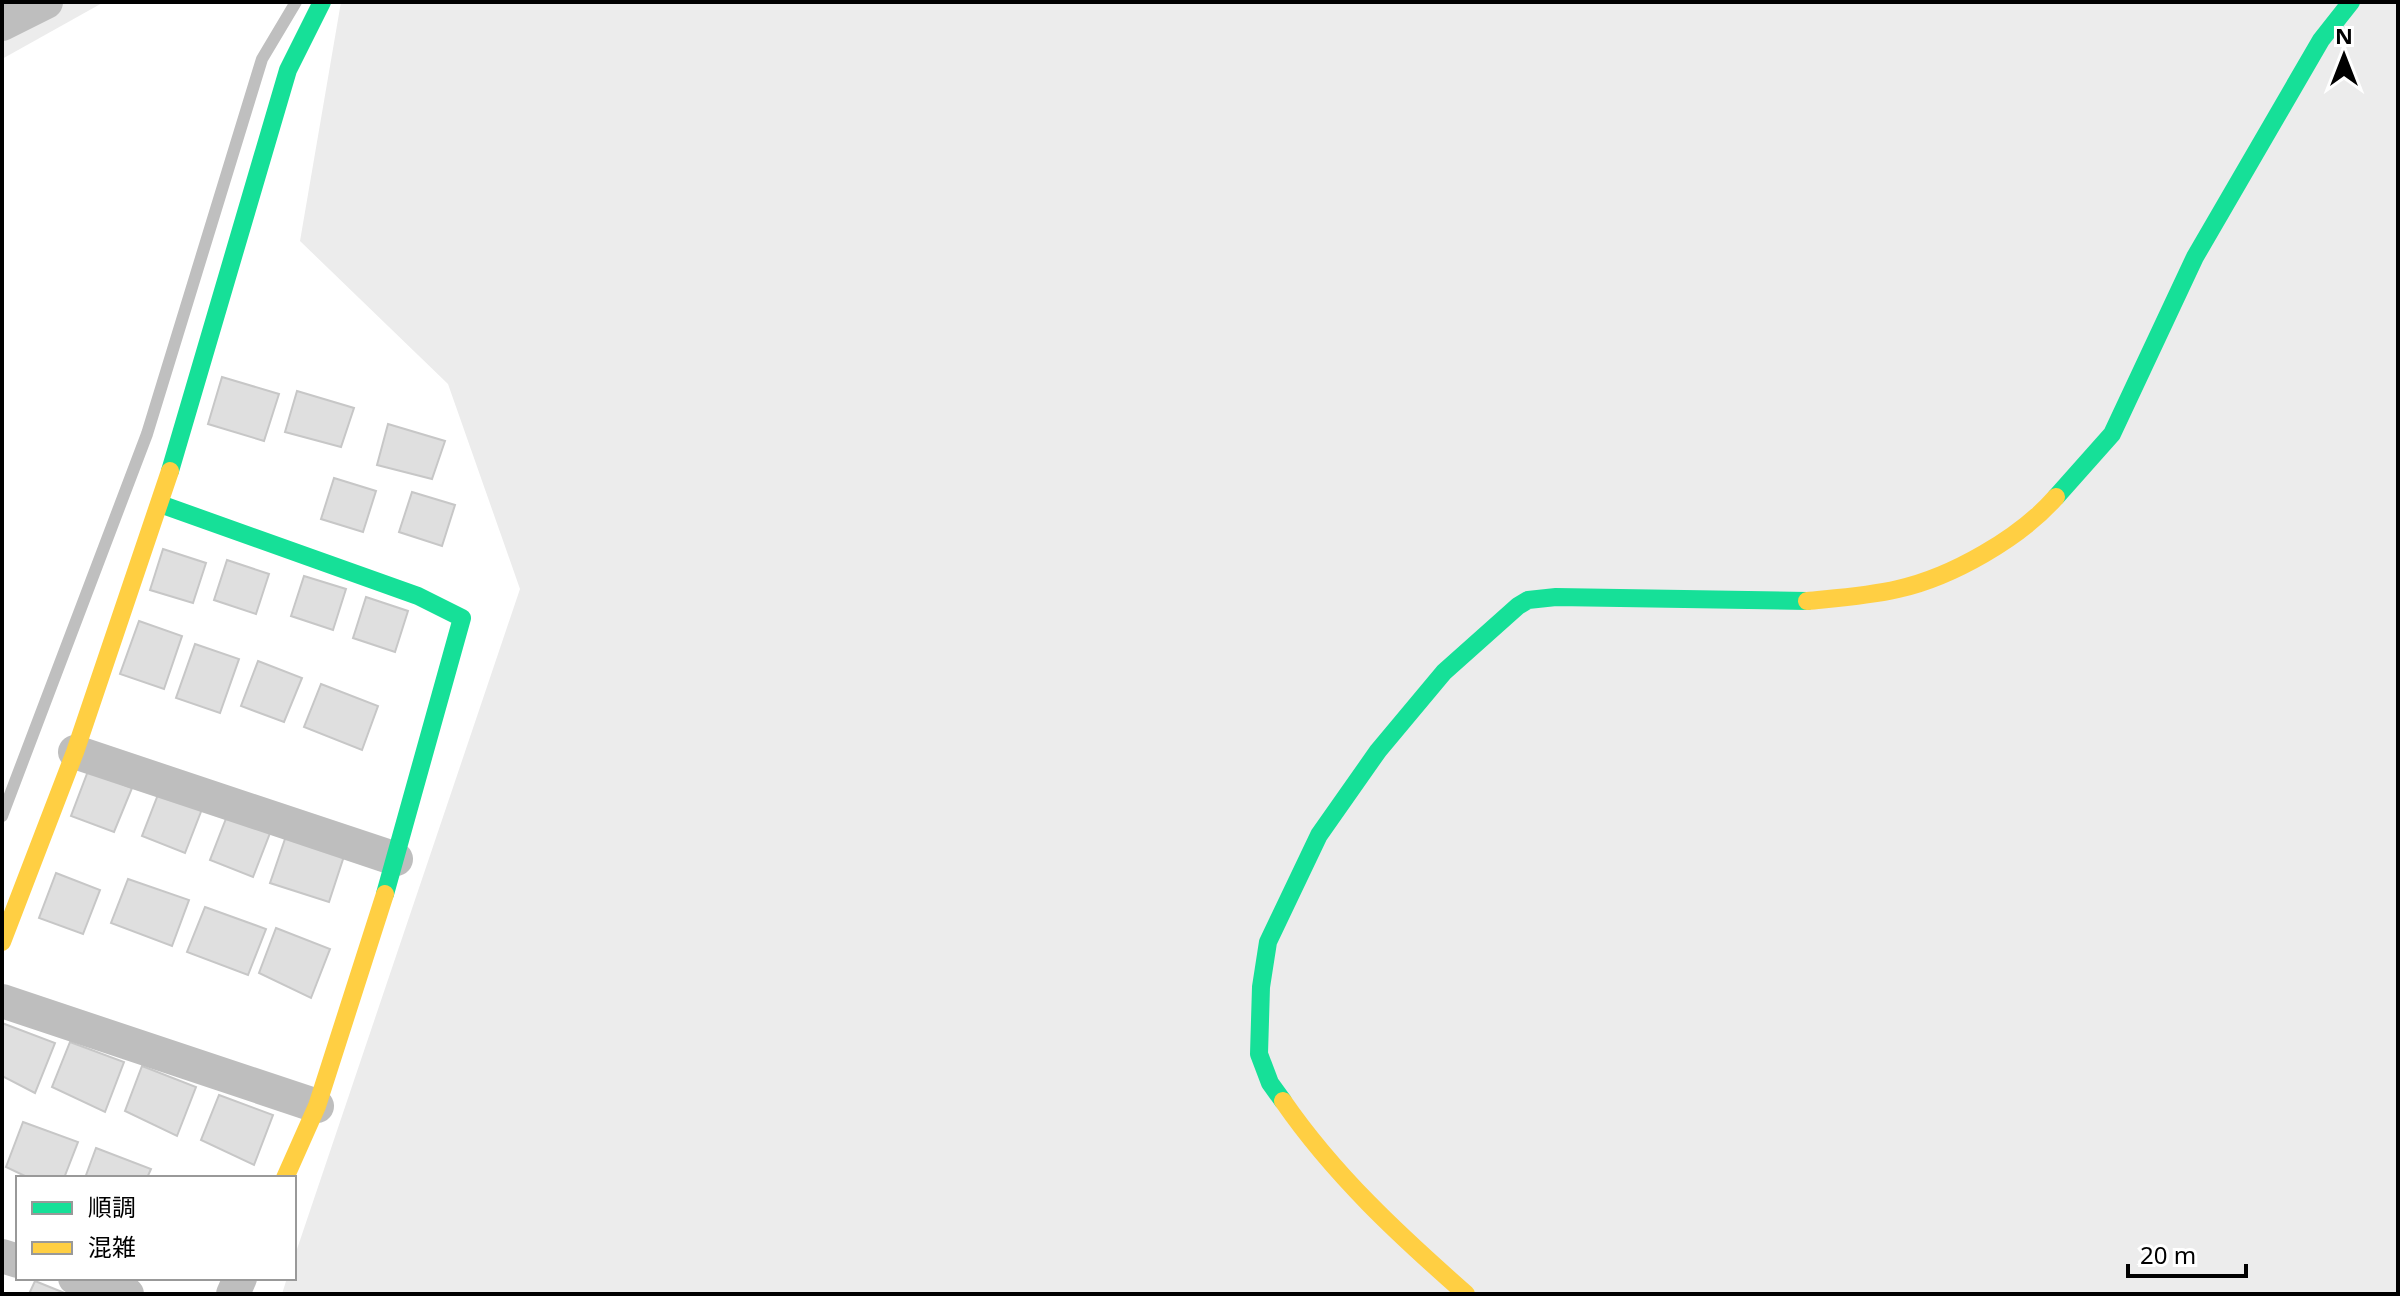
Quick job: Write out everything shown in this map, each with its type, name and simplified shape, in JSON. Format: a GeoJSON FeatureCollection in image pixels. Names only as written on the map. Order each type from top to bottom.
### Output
{"type":"FeatureCollection","features":[{"type":"Feature","properties":{"kind":"street"},"geometry":{"type":"LineString","coordinates":[[2,24],[46,2]]}},
{"type":"Feature","properties":{"kind":"street"},"geometry":{"type":"LineString","coordinates":[[2,942],[75,752],[160,504],[288,70],[322,2]]}},
{"type":"Feature","properties":{"kind":"street"},"geometry":{"type":"LineString","coordinates":[[1466,1294],[1396,1233],[1308,1138],[1270,1083],[1259,1054],[1261,987],[1268,942],[1319,835],[1378,751],[1444,672],[1528,600],[1556,597],[1801,602],[1867,595],[1901,589],[1960,566],[2005,542],[2041,514],[2112,434],[2195,257],[2321,40],[2351,2]]}},
{"type":"Feature","properties":{"kind":"street"},"geometry":{"type":"LineString","coordinates":[[160,504],[418,596],[462,618],[396,859],[317,1106],[286,1176]]}},
{"type":"Feature","properties":{"kind":"street"},"geometry":{"type":"LineString","coordinates":[[75,752],[396,859]]}},
{"type":"Feature","properties":{"kind":"street"},"geometry":{"type":"LineString","coordinates":[[2,1001],[317,1106]]}},
{"type":"Feature","properties":{"kind":"street"},"geometry":{"type":"LineString","coordinates":[[82,1280],[127,1294]]}},
{"type":"Feature","properties":{"kind":"shaded area"},"geometry":{"type":"Polygon","coordinates":[[[2,2],[104,2],[2,59],[2,2]]]}},
{"type":"Feature","properties":{"kind":"shaded area"},"geometry":{"type":"Polygon","coordinates":[[[341,2],[2398,2],[2398,1294],[282,1294],[286,1280],[296,1280],[296,1252],[520,589],[448,384],[300,241],[341,2]]]}},
{"type":"Feature","properties":{"kind":"building"},"geometry":{"type":"Polygon","coordinates":[[[222,377],[279,394],[264,441],[208,424],[222,377]]]}},
{"type":"Feature","properties":{"kind":"building"},"geometry":{"type":"Polygon","coordinates":[[[297,391],[354,408],[341,447],[285,432],[297,391]]]}},
{"type":"Feature","properties":{"kind":"building"},"geometry":{"type":"Polygon","coordinates":[[[388,424],[445,441],[432,479],[377,465],[388,424]]]}},
{"type":"Feature","properties":{"kind":"building"},"geometry":{"type":"Polygon","coordinates":[[[334,478],[376,491],[363,532],[321,519],[334,478]]]}},
{"type":"Feature","properties":{"kind":"building"},"geometry":{"type":"Polygon","coordinates":[[[412,492],[455,505],[442,546],[399,532],[412,492]]]}},
{"type":"Feature","properties":{"kind":"building"},"geometry":{"type":"Polygon","coordinates":[[[163,549],[206,563],[193,603],[150,590],[163,549]]]}},
{"type":"Feature","properties":{"kind":"building"},"geometry":{"type":"Polygon","coordinates":[[[227,560],[269,574],[256,614],[214,600],[227,560]]]}},
{"type":"Feature","properties":{"kind":"building"},"geometry":{"type":"Polygon","coordinates":[[[304,576],[346,589],[333,630],[291,616],[304,576]]]}},
{"type":"Feature","properties":{"kind":"building"},"geometry":{"type":"Polygon","coordinates":[[[366,597],[408,611],[395,652],[353,638],[366,597]]]}},
{"type":"Feature","properties":{"kind":"building"},"geometry":{"type":"Polygon","coordinates":[[[139,621],[182,636],[164,689],[120,674],[139,621]]]}},
{"type":"Feature","properties":{"kind":"building"},"geometry":{"type":"Polygon","coordinates":[[[195,644],[239,659],[220,713],[176,698],[195,644]]]}},
{"type":"Feature","properties":{"kind":"building"},"geometry":{"type":"Polygon","coordinates":[[[258,661],[302,678],[284,722],[241,706],[258,661]]]}},
{"type":"Feature","properties":{"kind":"building"},"geometry":{"type":"Polygon","coordinates":[[[321,684],[378,706],[362,750],[304,727],[321,684]]]}},
{"type":"Feature","properties":{"kind":"building"},"geometry":{"type":"Polygon","coordinates":[[[88,771],[132,788],[114,832],[71,816],[88,771]]]}},
{"type":"Feature","properties":{"kind":"building"},"geometry":{"type":"Polygon","coordinates":[[[159,792],[202,809],[185,853],[142,836],[159,792]]]}},
{"type":"Feature","properties":{"kind":"building"},"geometry":{"type":"Polygon","coordinates":[[[227,816],[270,833],[253,877],[210,860],[227,816]]]}},
{"type":"Feature","properties":{"kind":"building"},"geometry":{"type":"Polygon","coordinates":[[[286,836],[344,856],[329,902],[270,883],[286,836]]]}},
{"type":"Feature","properties":{"kind":"building"},"geometry":{"type":"Polygon","coordinates":[[[56,873],[100,890],[83,934],[39,918],[56,873]]]}},
{"type":"Feature","properties":{"kind":"building"},"geometry":{"type":"Polygon","coordinates":[[[128,879],[189,900],[172,946],[111,923],[128,879]]]}},
{"type":"Feature","properties":{"kind":"building"},"geometry":{"type":"Polygon","coordinates":[[[205,907],[266,929],[248,975],[187,952],[205,907]]]}},
{"type":"Feature","properties":{"kind":"building"},"geometry":{"type":"Polygon","coordinates":[[[276,928],[330,949],[311,998],[259,973],[276,928]]]}},
{"type":"Feature","properties":{"kind":"building"},"geometry":{"type":"Polygon","coordinates":[[[2,1023],[55,1043],[35,1093],[2,1076],[2,1023]]]}},
{"type":"Feature","properties":{"kind":"building"},"geometry":{"type":"Polygon","coordinates":[[[70,1042],[124,1062],[105,1112],[52,1087],[70,1042]]]}},
{"type":"Feature","properties":{"kind":"building"},"geometry":{"type":"Polygon","coordinates":[[[142,1066],[196,1087],[177,1136],[125,1111],[142,1066]]]}},
{"type":"Feature","properties":{"kind":"building"},"geometry":{"type":"Polygon","coordinates":[[[219,1095],[273,1115],[254,1165],[201,1140],[219,1095]]]}},
{"type":"Feature","properties":{"kind":"building"},"geometry":{"type":"Polygon","coordinates":[[[23,1122],[78,1142],[65,1176],[25,1176],[6,1167],[23,1122]]]}},
{"type":"Feature","properties":{"kind":"building"},"geometry":{"type":"Polygon","coordinates":[[[96,1148],[151,1169],[148,1176],[86,1176],[96,1148]]]}},
{"type":"Feature","properties":{"kind":"building"},"geometry":{"type":"Polygon","coordinates":[[[35,1281],[67,1294],[29,1294],[35,1281]]]}},
{"type":"Feature","properties":{"kind":"waterway"},"geometry":{"type":"LineString","coordinates":[[2,816],[147,434],[262,59],[296,2]]}},
{"type":"Feature","properties":{"kind":"traffic: fast"},"geometry":{"type":"LineString","coordinates":[[170,471],[288,70],[322,2]]}},
{"type":"Feature","properties":{"kind":"traffic: fast"},"geometry":{"type":"LineString","coordinates":[[2056,497],[2112,434],[2195,257],[2321,40],[2351,2]]}},
{"type":"Feature","properties":{"kind":"traffic: fast"},"geometry":{"type":"LineString","coordinates":[[160,504],[418,596],[462,618],[385,894]]}},
{"type":"Feature","properties":{"kind":"traffic: fast"},"geometry":{"type":"LineString","coordinates":[[1283,1101],[1270,1083],[1259,1054],[1261,987],[1268,942],[1319,835],[1378,751],[1444,672],[1528,600],[1556,597],[1807,601]]}},
{"type":"Feature","properties":{"kind":"traffic: slow"},"geometry":{"type":"LineString","coordinates":[[2,942],[75,752],[170,471]]}},
{"type":"Feature","properties":{"kind":"traffic: slow"},"geometry":{"type":"LineString","coordinates":[[1807,601],[1887,591],[1940,575],[2004,541],[2056,497]]}},
{"type":"Feature","properties":{"kind":"traffic: slow"},"geometry":{"type":"LineString","coordinates":[[286,1176],[317,1106],[385,894]]}},
{"type":"Feature","properties":{"kind":"traffic: slow"},"geometry":{"type":"LineString","coordinates":[[1283,1101],[1346,1179],[1392,1227],[1466,1294]]}}]}
